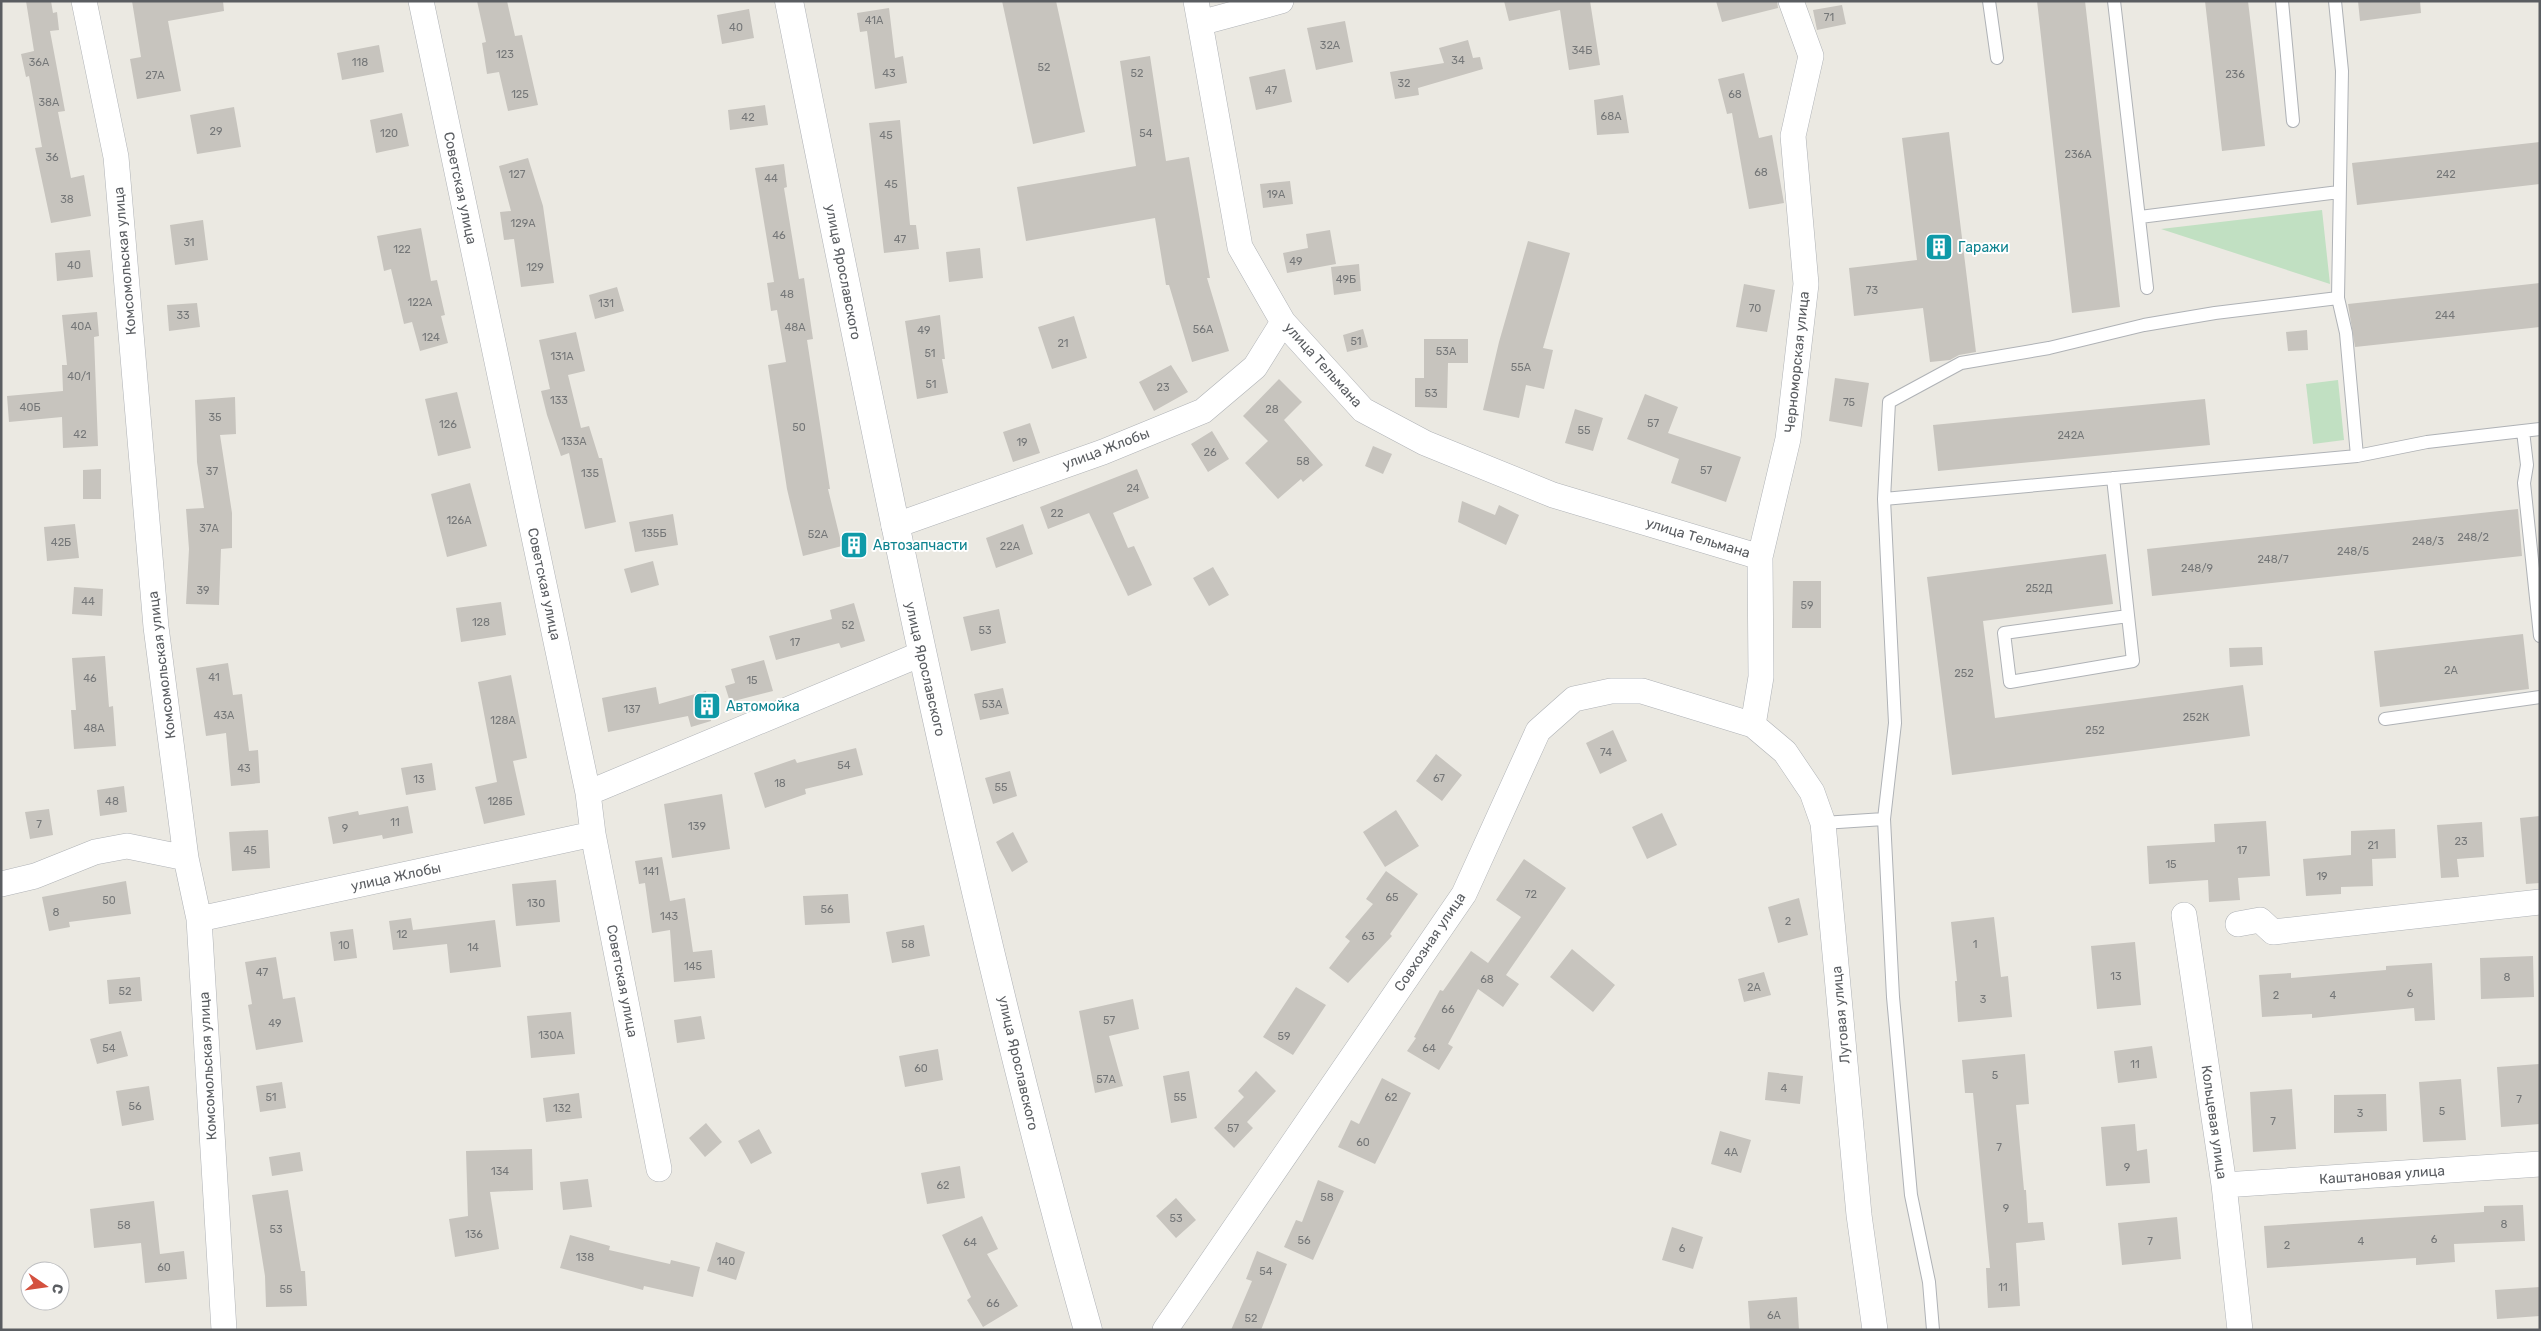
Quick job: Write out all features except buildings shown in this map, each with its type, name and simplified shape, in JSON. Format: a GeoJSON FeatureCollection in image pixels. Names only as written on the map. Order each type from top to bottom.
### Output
{"type":"FeatureCollection","features":[{"type":"Feature","properties":{"kind":"street","name":"Комсомольская улица"},"geometry":{"type":"LineString","coordinates":[[84,1],[116,157],[156,627],[186,858],[199,919],[224,1330]]}},
{"type":"Feature","properties":{"kind":"street","name":"Советская улица"},"geometry":{"type":"LineString","coordinates":[[421,1],[588,793],[593,834],[658,1169]]}},
{"type":"Feature","properties":{"kind":"street","name":"улица Ярославского"},"geometry":{"type":"LineString","coordinates":[[789,1],[921,654],[1042,1165],[1088,1330]]}},
{"type":"Feature","properties":{"kind":"street"},"geometry":{"type":"LineString","coordinates":[[1198,12],[1281,1]]}},
{"type":"Feature","properties":{"kind":"street","name":"Черноморская улица"},"geometry":{"type":"LineString","coordinates":[[1752,725],[1761,676],[1760,557],[1788,439],[1806,284],[1793,136],[1811,56],[1791,1]]}},
{"type":"Feature","properties":{"kind":"street","name":"улица Тельмана"},"geometry":{"type":"LineString","coordinates":[[1198,12],[1240,247],[1283,322],[1363,410],[1425,443],[1553,495],[1760,557]]}},
{"type":"Feature","properties":{"kind":"street","name":"улица Жлобы"},"geometry":{"type":"LineString","coordinates":[[894,526],[1103,452],[1203,411],[1256,367],[1283,322]]}},
{"type":"Feature","properties":{"kind":"street"},"geometry":{"type":"LineString","coordinates":[[588,793],[921,654]]}},
{"type":"Feature","properties":{"kind":"street","name":"Совхозная улица"},"geometry":{"type":"LineString","coordinates":[[1165,1330],[1464,894],[1538,731],[1574,699],[1612,691],[1642,690],[1752,725]]}},
{"type":"Feature","properties":{"kind":"street","name":"Луговая улица"},"geometry":{"type":"LineString","coordinates":[[1752,725],[1785,752],[1812,792],[1823,822],[1859,1215],[1875,1330]]}},
{"type":"Feature","properties":{"kind":"street","name":"улица Жлобы"},"geometry":{"type":"LineString","coordinates":[[199,919],[593,834]]}},
{"type":"Feature","properties":{"kind":"street"},"geometry":{"type":"LineString","coordinates":[[1,884],[35,876],[95,852],[127,846],[186,858]]}},
{"type":"Feature","properties":{"kind":"street"},"geometry":{"type":"LineString","coordinates":[[2238,924],[2260,920],[2273,932],[2540,902]]}},
{"type":"Feature","properties":{"kind":"street","name":"Кольцевая улица"},"geometry":{"type":"LineString","coordinates":[[2184,915],[2224,1185],[2240,1330]]}},
{"type":"Feature","properties":{"kind":"street","name":"Каштановая улица"},"geometry":{"type":"LineString","coordinates":[[2224,1185],[2540,1164]]}},
{"type":"Feature","properties":{"kind":"lane"},"geometry":{"type":"LineString","coordinates":[[1989,1],[1997,58]]}},
{"type":"Feature","properties":{"kind":"lane"},"geometry":{"type":"LineString","coordinates":[[2114,1],[2147,288]]}},
{"type":"Feature","properties":{"kind":"lane"},"geometry":{"type":"LineString","coordinates":[[2282,1],[2293,121]]}},
{"type":"Feature","properties":{"kind":"lane"},"geometry":{"type":"LineString","coordinates":[[2336,1],[2342,71],[2338,298],[2346,333],[2357,456]]}},
{"type":"Feature","properties":{"kind":"lane"},"geometry":{"type":"LineString","coordinates":[[2140,216],[2339,192]]}},
{"type":"Feature","properties":{"kind":"lane"},"geometry":{"type":"LineString","coordinates":[[1933,1330],[1930,1282],[1911,1195],[1893,997],[1884,819],[1895,723],[1884,499],[1889,402],[1961,363],[2049,348],[2144,325],[2206,314],[2338,298]]}},
{"type":"Feature","properties":{"kind":"lane"},"geometry":{"type":"LineString","coordinates":[[1884,499],[2357,456],[2427,442],[2540,429]]}},
{"type":"Feature","properties":{"kind":"lane"},"geometry":{"type":"LineString","coordinates":[[2523,431],[2527,465],[2524,482],[2540,636]]}},
{"type":"Feature","properties":{"kind":"lane"},"geometry":{"type":"LineString","coordinates":[[2113,478],[2128,616],[2132,661],[2010,682],[2004,633],[2128,616]]}},
{"type":"Feature","properties":{"kind":"lane"},"geometry":{"type":"LineString","coordinates":[[2384,719],[2540,697]]}},
{"type":"Feature","properties":{"kind":"lane"},"geometry":{"type":"LineString","coordinates":[[1823,822],[1884,819]]}},
{"type":"Feature","properties":{"kind":"green space"},"geometry":{"type":"Polygon","coordinates":[[[2322,210],[2330,284],[2161,229],[2322,210]]]}},
{"type":"Feature","properties":{"kind":"green space"},"geometry":{"type":"Polygon","coordinates":[[[2338,380],[2344,440],[2313,444],[2306,384],[2338,380]]]}},
{"type":"Feature","properties":{"kind":"place","name":"Гаражи"},"geometry":{"type":"Point","coordinates":[1939,247]}},
{"type":"Feature","properties":{"kind":"place","name":"Автозапчасти"},"geometry":{"type":"Point","coordinates":[854,545]}},
{"type":"Feature","properties":{"kind":"place","name":"Автомойка"},"geometry":{"type":"Point","coordinates":[707,706]}}]}
